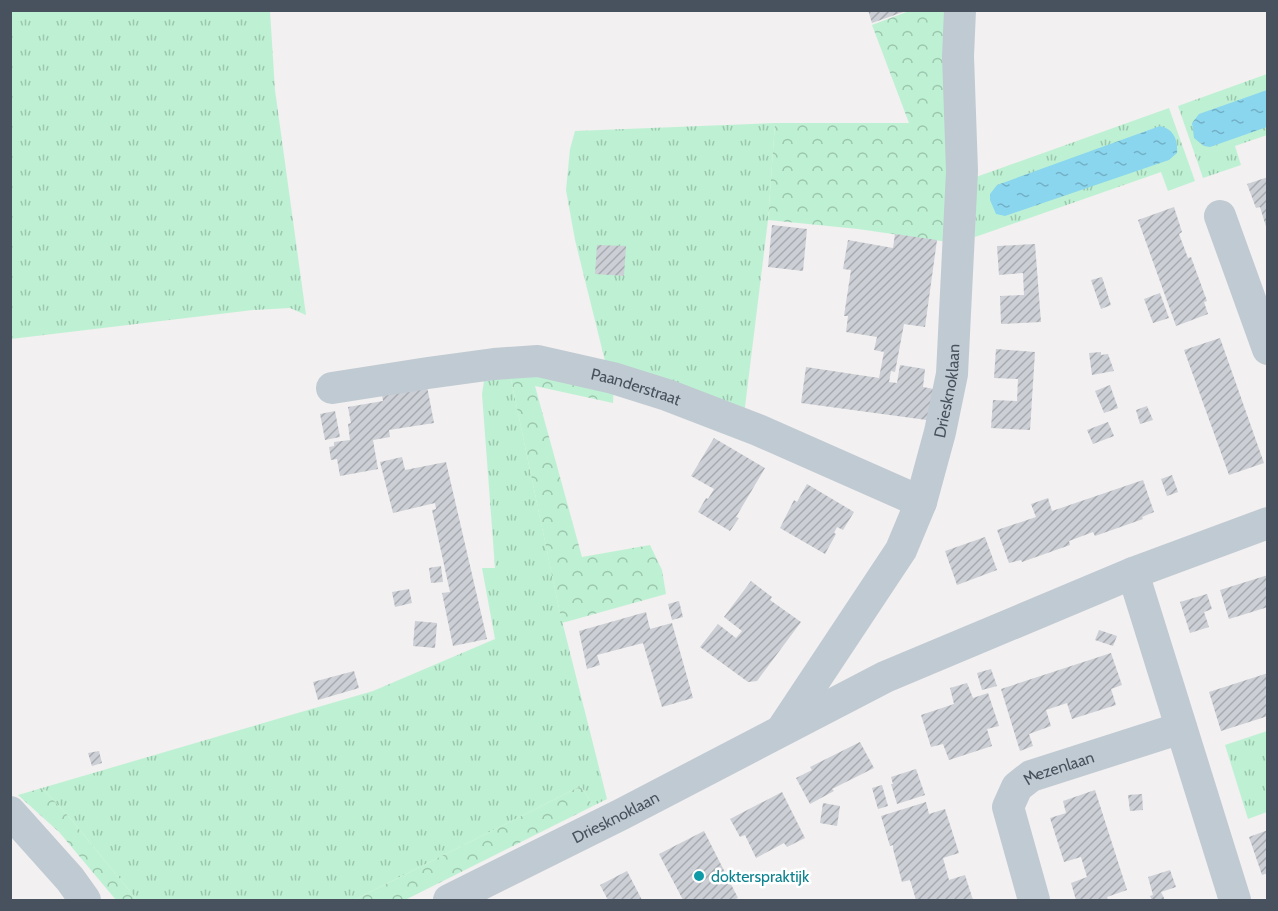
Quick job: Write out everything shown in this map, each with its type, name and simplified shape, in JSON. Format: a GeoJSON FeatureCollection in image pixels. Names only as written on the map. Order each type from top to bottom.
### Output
{"type":"FeatureCollection","features":[{"type":"Feature","properties":{"kind":"street","name":"Driesknoklaan"},"geometry":{"type":"LineString","coordinates":[[781,731],[901,550],[921,502],[940,432],[952,374],[962,171],[958,56],[960,10]]}},
{"type":"Feature","properties":{"kind":"street"},"geometry":{"type":"LineString","coordinates":[[1220,216],[1268,349]]}},
{"type":"Feature","properties":{"kind":"street","name":"Paanderstraat"},"geometry":{"type":"LineString","coordinates":[[332,388],[428,372],[538,361],[613,378],[667,395],[758,430],[921,502]]}},
{"type":"Feature","properties":{"kind":"street","name":"Driesknoklaan"},"geometry":{"type":"LineString","coordinates":[[449,900],[885,677],[1133,573],[1268,523]]}},
{"type":"Feature","properties":{"kind":"street"},"geometry":{"type":"LineString","coordinates":[[1133,573],[1235,900]]}},
{"type":"Feature","properties":{"kind":"street","name":"Mezenlaan"},"geometry":{"type":"LineString","coordinates":[[1034,900],[1008,807],[1017,787],[1031,776],[1181,728]]}},
{"type":"Feature","properties":{"kind":"street"},"geometry":{"type":"LineString","coordinates":[[10,812],[86,900]]}},
{"type":"Feature","properties":{"kind":"green space"},"geometry":{"type":"Polygon","coordinates":[[[10,11],[270,11],[275,90],[306,315],[290,308],[253,310],[11,339],[10,11]]]}},
{"type":"Feature","properties":{"kind":"green space"},"geometry":{"type":"Polygon","coordinates":[[[909,11],[951,11],[948,242],[858,229],[768,220],[775,123],[909,123],[872,25],[909,11]]]}},
{"type":"Feature","properties":{"kind":"green space"},"geometry":{"type":"Polygon","coordinates":[[[1267,74],[1267,135],[1235,146],[1241,165],[1203,178],[1178,106],[1267,74]]]}},
{"type":"Feature","properties":{"kind":"green space"},"geometry":{"type":"Polygon","coordinates":[[[1169,108],[1195,181],[1168,191],[1161,172],[975,237],[976,177],[1169,108]]]}},
{"type":"Feature","properties":{"kind":"green space"},"geometry":{"type":"Polygon","coordinates":[[[775,123],[768,220],[744,415],[605,361],[575,240],[566,190],[570,149],[575,131],[775,123]]]}},
{"type":"Feature","properties":{"kind":"green space"},"geometry":{"type":"Polygon","coordinates":[[[508,365],[560,613],[607,799],[593,806],[581,786],[354,900],[137,900],[70,818],[42,788],[373,691],[495,639],[482,568],[495,568],[482,394],[486,368],[508,365]]]}},
{"type":"Feature","properties":{"kind":"green space"},"geometry":{"type":"Polygon","coordinates":[[[508,365],[614,383],[613,403],[535,386],[582,557],[650,545],[662,570],[666,594],[562,623],[508,365]]]}},
{"type":"Feature","properties":{"kind":"green space"},"geometry":{"type":"Polygon","coordinates":[[[1267,731],[1267,812],[1248,819],[1225,745],[1267,731]]]}},
{"type":"Feature","properties":{"kind":"green space"},"geometry":{"type":"Polygon","coordinates":[[[581,786],[593,806],[405,900],[354,900],[581,786]]]}},
{"type":"Feature","properties":{"kind":"green space"},"geometry":{"type":"Polygon","coordinates":[[[42,788],[70,818],[137,900],[116,900],[59,832],[18,795],[42,788]]]}},
{"type":"Feature","properties":{"kind":"water"},"geometry":{"type":"Polygon","coordinates":[[[1267,90],[1267,127],[1210,147],[1204,146],[1194,138],[1192,123],[1199,114],[1267,90]]]}},
{"type":"Feature","properties":{"kind":"water"},"geometry":{"type":"Polygon","coordinates":[[[1160,126],[1172,132],[1176,140],[1177,153],[1169,160],[1005,216],[996,214],[990,194],[997,185],[1160,126]]]}},
{"type":"Feature","properties":{"kind":"building"},"geometry":{"type":"Polygon","coordinates":[[[868,10],[902,10],[903,12],[872,23],[868,10]]]}},
{"type":"Feature","properties":{"kind":"building"},"geometry":{"type":"Polygon","coordinates":[[[1268,177],[1267,230],[1260,207],[1256,208],[1247,184],[1268,177]]]}},
{"type":"Feature","properties":{"kind":"building"},"geometry":{"type":"Polygon","coordinates":[[[1174,207],[1182,232],[1179,234],[1188,258],[1191,257],[1207,301],[1204,302],[1208,314],[1176,326],[1138,220],[1174,207]]]}},
{"type":"Feature","properties":{"kind":"building"},"geometry":{"type":"Polygon","coordinates":[[[772,225],[807,229],[803,271],[768,267],[772,225]]]}},
{"type":"Feature","properties":{"kind":"building"},"geometry":{"type":"Polygon","coordinates":[[[895,234],[937,240],[925,327],[904,324],[895,372],[891,371],[889,382],[897,383],[900,365],[925,369],[923,387],[939,390],[934,421],[801,403],[806,367],[879,378],[884,352],[874,350],[877,337],[846,332],[848,316],[844,316],[851,270],[843,269],[848,240],[893,248],[895,234]]]}},
{"type":"Feature","properties":{"kind":"building"},"geometry":{"type":"Polygon","coordinates":[[[1035,244],[1041,322],[1001,324],[1000,296],[1024,295],[1023,273],[999,275],[997,246],[1035,244]]]}},
{"type":"Feature","properties":{"kind":"building"},"geometry":{"type":"Polygon","coordinates":[[[597,245],[626,246],[624,276],[595,274],[597,245]]]}},
{"type":"Feature","properties":{"kind":"building"},"geometry":{"type":"Polygon","coordinates":[[[1102,277],[1111,305],[1101,309],[1091,280],[1102,277]]]}},
{"type":"Feature","properties":{"kind":"building"},"geometry":{"type":"Polygon","coordinates":[[[1160,293],[1169,318],[1153,323],[1144,299],[1160,293]]]}},
{"type":"Feature","properties":{"kind":"building"},"geometry":{"type":"Polygon","coordinates":[[[1220,338],[1264,463],[1229,475],[1184,350],[1220,338]]]}},
{"type":"Feature","properties":{"kind":"building"},"geometry":{"type":"Polygon","coordinates":[[[996,349],[1035,352],[1030,430],[991,428],[993,400],[1017,401],[1018,379],[994,378],[996,349]]]}},
{"type":"Feature","properties":{"kind":"building"},"geometry":{"type":"Polygon","coordinates":[[[1101,352],[1101,355],[1108,354],[1114,371],[1092,375],[1089,353],[1101,352]]]}},
{"type":"Feature","properties":{"kind":"building"},"geometry":{"type":"Polygon","coordinates":[[[426,381],[434,423],[389,430],[390,437],[373,440],[378,469],[340,476],[337,459],[331,460],[329,447],[334,446],[334,442],[350,440],[348,424],[351,423],[348,407],[383,401],[381,389],[426,381]]]}},
{"type":"Feature","properties":{"kind":"building"},"geometry":{"type":"Polygon","coordinates":[[[1110,385],[1118,408],[1104,413],[1095,391],[1110,385]]]}},
{"type":"Feature","properties":{"kind":"building"},"geometry":{"type":"Polygon","coordinates":[[[1147,406],[1153,420],[1140,424],[1136,410],[1147,406]]]}},
{"type":"Feature","properties":{"kind":"building"},"geometry":{"type":"Polygon","coordinates":[[[335,411],[340,437],[325,440],[320,414],[335,411]]]}},
{"type":"Feature","properties":{"kind":"building"},"geometry":{"type":"Polygon","coordinates":[[[1108,422],[1114,436],[1093,444],[1087,430],[1108,422]]]}},
{"type":"Feature","properties":{"kind":"building"},"geometry":{"type":"Polygon","coordinates":[[[714,438],[765,468],[730,531],[698,512],[714,489],[691,476],[714,438]]]}},
{"type":"Feature","properties":{"kind":"building"},"geometry":{"type":"Polygon","coordinates":[[[402,457],[405,470],[446,462],[487,639],[453,646],[442,593],[450,592],[432,510],[436,509],[435,503],[393,513],[380,462],[402,457]]]}},
{"type":"Feature","properties":{"kind":"building"},"geometry":{"type":"Polygon","coordinates":[[[1172,475],[1178,492],[1167,496],[1161,479],[1172,475]]]}},
{"type":"Feature","properties":{"kind":"building"},"geometry":{"type":"Polygon","coordinates":[[[1143,480],[1154,512],[1142,517],[1143,519],[1095,536],[1093,532],[1069,541],[1070,545],[1022,562],[1021,560],[1009,563],[997,530],[1036,517],[1031,504],[1048,498],[1052,511],[1143,480]]]}},
{"type":"Feature","properties":{"kind":"building"},"geometry":{"type":"Polygon","coordinates":[[[807,484],[854,512],[843,530],[837,527],[834,533],[836,534],[825,554],[780,528],[794,500],[797,502],[807,484]]]}},
{"type":"Feature","properties":{"kind":"building"},"geometry":{"type":"Polygon","coordinates":[[[985,537],[997,570],[957,585],[945,551],[985,537]]]}},
{"type":"Feature","properties":{"kind":"building"},"geometry":{"type":"Polygon","coordinates":[[[441,566],[443,582],[431,583],[429,568],[441,566]]]}},
{"type":"Feature","properties":{"kind":"building"},"geometry":{"type":"Polygon","coordinates":[[[1268,575],[1268,607],[1229,619],[1220,590],[1268,575]]]}},
{"type":"Feature","properties":{"kind":"building"},"geometry":{"type":"Polygon","coordinates":[[[751,581],[772,597],[770,600],[801,622],[757,681],[748,682],[700,647],[718,624],[736,638],[742,631],[724,617],[751,581]]]}},
{"type":"Feature","properties":{"kind":"building"},"geometry":{"type":"Polygon","coordinates":[[[409,589],[412,603],[395,607],[392,592],[409,589]]]}},
{"type":"Feature","properties":{"kind":"building"},"geometry":{"type":"Polygon","coordinates":[[[1207,594],[1212,609],[1204,612],[1209,627],[1190,633],[1180,602],[1207,594]]]}},
{"type":"Feature","properties":{"kind":"building"},"geometry":{"type":"Polygon","coordinates":[[[679,601],[683,617],[672,620],[668,604],[679,601]]]}},
{"type":"Feature","properties":{"kind":"building"},"geometry":{"type":"Polygon","coordinates":[[[646,612],[650,629],[672,623],[693,698],[662,707],[643,643],[597,655],[600,665],[587,669],[579,631],[646,612]]]}},
{"type":"Feature","properties":{"kind":"building"},"geometry":{"type":"Polygon","coordinates":[[[415,621],[437,623],[435,648],[413,646],[415,621]]]}},
{"type":"Feature","properties":{"kind":"building"},"geometry":{"type":"Polygon","coordinates":[[[1099,630],[1117,636],[1113,646],[1095,640],[1099,630]]]}},
{"type":"Feature","properties":{"kind":"building"},"geometry":{"type":"Polygon","coordinates":[[[1111,653],[1122,685],[1111,689],[1116,705],[1072,719],[1067,703],[1046,710],[1051,726],[1029,734],[1033,746],[1020,751],[1001,689],[1111,653]]]}},
{"type":"Feature","properties":{"kind":"building"},"geometry":{"type":"Polygon","coordinates":[[[991,669],[997,686],[982,690],[977,673],[991,669]]]}},
{"type":"Feature","properties":{"kind":"building"},"geometry":{"type":"Polygon","coordinates":[[[354,671],[359,688],[318,700],[313,682],[354,671]]]}},
{"type":"Feature","properties":{"kind":"building"},"geometry":{"type":"Polygon","coordinates":[[[1268,673],[1268,716],[1221,731],[1209,692],[1268,673]]]}},
{"type":"Feature","properties":{"kind":"building"},"geometry":{"type":"Polygon","coordinates":[[[967,683],[973,698],[988,693],[999,726],[987,729],[992,746],[949,760],[943,744],[931,747],[921,715],[954,704],[950,688],[967,683]]]}},
{"type":"Feature","properties":{"kind":"building"},"geometry":{"type":"Polygon","coordinates":[[[860,742],[874,768],[832,789],[834,791],[810,804],[796,778],[812,770],[810,767],[860,742]]]}},
{"type":"Feature","properties":{"kind":"building"},"geometry":{"type":"Polygon","coordinates":[[[99,751],[102,763],[92,766],[88,753],[99,751]]]}},
{"type":"Feature","properties":{"kind":"building"},"geometry":{"type":"Polygon","coordinates":[[[916,769],[925,795],[897,804],[891,777],[916,769]]]}},
{"type":"Feature","properties":{"kind":"building"},"geometry":{"type":"Polygon","coordinates":[[[882,785],[888,806],[878,809],[872,788],[882,785]]]}},
{"type":"Feature","properties":{"kind":"building"},"geometry":{"type":"Polygon","coordinates":[[[1095,790],[1127,890],[1107,897],[1108,900],[1076,900],[1071,883],[1087,877],[1081,857],[1064,862],[1050,818],[1066,813],[1063,801],[1095,790]]]}},
{"type":"Feature","properties":{"kind":"building"},"geometry":{"type":"Polygon","coordinates":[[[782,792],[805,838],[787,847],[784,843],[756,858],[745,835],[740,837],[730,819],[782,792]]]}},
{"type":"Feature","properties":{"kind":"building"},"geometry":{"type":"Polygon","coordinates":[[[1142,794],[1143,810],[1130,811],[1128,795],[1142,794]]]}},
{"type":"Feature","properties":{"kind":"building"},"geometry":{"type":"Polygon","coordinates":[[[926,802],[929,814],[945,809],[959,853],[943,858],[949,880],[965,875],[973,900],[916,900],[910,880],[902,882],[893,845],[890,846],[881,816],[926,802]]]}},
{"type":"Feature","properties":{"kind":"building"},"geometry":{"type":"Polygon","coordinates":[[[823,803],[840,806],[837,826],[820,823],[823,803]]]}},
{"type":"Feature","properties":{"kind":"building"},"geometry":{"type":"Polygon","coordinates":[[[1268,830],[1268,873],[1262,875],[1249,837],[1268,830]]]}},
{"type":"Feature","properties":{"kind":"building","name":"dokterspraktijk"},"geometry":{"type":"Polygon","coordinates":[[[704,831],[738,898],[733,900],[683,900],[659,854],[704,831]]]}},
{"type":"Feature","properties":{"kind":"building"},"geometry":{"type":"Polygon","coordinates":[[[1170,870],[1176,887],[1161,892],[1165,900],[1152,900],[1150,896],[1153,895],[1148,877],[1170,870]]]}},
{"type":"Feature","properties":{"kind":"building"},"geometry":{"type":"Polygon","coordinates":[[[627,871],[642,900],[608,900],[600,885],[627,871]]]}},
{"type":"Feature","properties":{"kind":"place","name":"dokterspraktijk"},"geometry":{"type":"Point","coordinates":[699,876]}}]}
